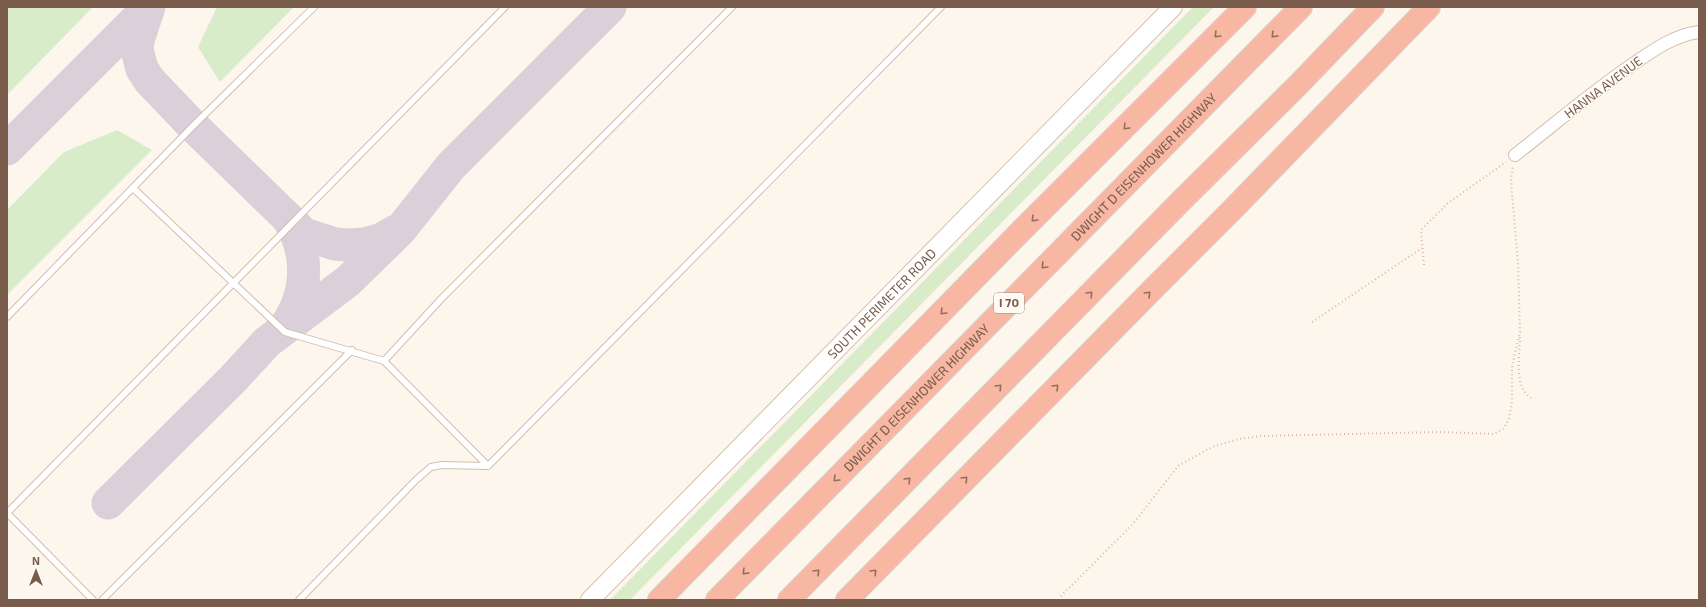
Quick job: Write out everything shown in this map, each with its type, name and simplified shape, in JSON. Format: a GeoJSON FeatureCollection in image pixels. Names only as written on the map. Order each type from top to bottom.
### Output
{"type":"FeatureCollection","features":[{"type":"Feature","properties":{"kind":"highway"},"geometry":{"type":"LineString","coordinates":[[659,600],[1022,230],[1245,7]]}},
{"type":"Feature","properties":{"kind":"highway","name":"DWIGHT D EISENHOWER HIGHWAY"},"geometry":{"type":"LineString","coordinates":[[717,600],[1301,7]]}},
{"type":"Feature","properties":{"kind":"highway"},"geometry":{"type":"LineString","coordinates":[[789,600],[1181,201],[1293,90],[1373,7]]}},
{"type":"Feature","properties":{"kind":"highway"},"geometry":{"type":"LineString","coordinates":[[847,600],[1137,304],[1234,208],[1429,7]]}},
{"type":"Feature","properties":{"kind":"street","name":"SOUTH PERIMETER ROAD"},"geometry":{"type":"LineString","coordinates":[[590,600],[1173,7]]}},
{"type":"Feature","properties":{"kind":"street","name":"HANNA AVENUE"},"geometry":{"type":"LineString","coordinates":[[1515,155],[1613,78],[1665,43],[1692,33],[1699,32]]}},
{"type":"Feature","properties":{"kind":"lane"},"geometry":{"type":"LineString","coordinates":[[7,317],[193,126],[314,7]]}},
{"type":"Feature","properties":{"kind":"lane"},"geometry":{"type":"LineString","coordinates":[[93,600],[7,513],[505,7]]}},
{"type":"Feature","properties":{"kind":"lane"},"geometry":{"type":"LineString","coordinates":[[384,361],[442,298],[732,7]]}},
{"type":"Feature","properties":{"kind":"lane"},"geometry":{"type":"LineString","coordinates":[[299,600],[416,480],[431,467],[442,465],[488,466],[941,7]]}},
{"type":"Feature","properties":{"kind":"lane"},"geometry":{"type":"LineString","coordinates":[[133,188],[285,332],[352,350],[384,361],[488,466]]}},
{"type":"Feature","properties":{"kind":"lane"},"geometry":{"type":"LineString","coordinates":[[102,600],[352,350]]}},
{"type":"Feature","properties":{"kind":"path"},"geometry":{"type":"LineString","coordinates":[[1424,265],[1420,230],[1448,203],[1515,155]]}},
{"type":"Feature","properties":{"kind":"path"},"geometry":{"type":"LineString","coordinates":[[1515,155],[1512,181],[1518,262],[1520,381],[1526,395],[1531,398]]}},
{"type":"Feature","properties":{"kind":"path"},"geometry":{"type":"LineString","coordinates":[[1312,322],[1422,248]]}},
{"type":"Feature","properties":{"kind":"path"},"geometry":{"type":"LineString","coordinates":[[1060,600],[1060,596],[1133,524],[1178,466],[1212,447],[1239,439],[1260,436],[1439,432],[1494,434],[1503,429],[1509,419],[1512,402],[1512,366],[1520,332]]}},
{"type":"Feature","properties":{"kind":"green space"},"geometry":{"type":"Polygon","coordinates":[[[7,7],[93,7],[7,95],[7,7]]]}},
{"type":"Feature","properties":{"kind":"green space"},"geometry":{"type":"Polygon","coordinates":[[[217,7],[294,7],[220,82],[198,47],[217,7]]]}},
{"type":"Feature","properties":{"kind":"green space"},"geometry":{"type":"Polygon","coordinates":[[[1193,7],[1214,7],[630,600],[610,600],[1193,7]]]}},
{"type":"Feature","properties":{"kind":"green space"},"geometry":{"type":"Polygon","coordinates":[[[117,130],[152,150],[7,295],[7,210],[64,152],[117,130]]]}},
{"type":"Feature","properties":{"kind":"taxiway"},"geometry":{"type":"LineString","coordinates":[[149,7],[138,40],[137,50],[142,69],[150,81],[193,126],[304,234],[335,244],[349,245],[364,244],[380,240],[396,231]]}},
{"type":"Feature","properties":{"kind":"taxiway"},"geometry":{"type":"LineString","coordinates":[[108,503],[233,379],[267,342],[348,281],[387,243],[401,229],[451,166],[610,7]]}},
{"type":"Feature","properties":{"kind":"taxiway"},"geometry":{"type":"LineString","coordinates":[[7,149],[147,9]]}},
{"type":"Feature","properties":{"kind":"taxiway"},"geometry":{"type":"LineString","coordinates":[[285,327],[299,300],[304,272],[300,244],[295,230],[287,217]]}}]}
